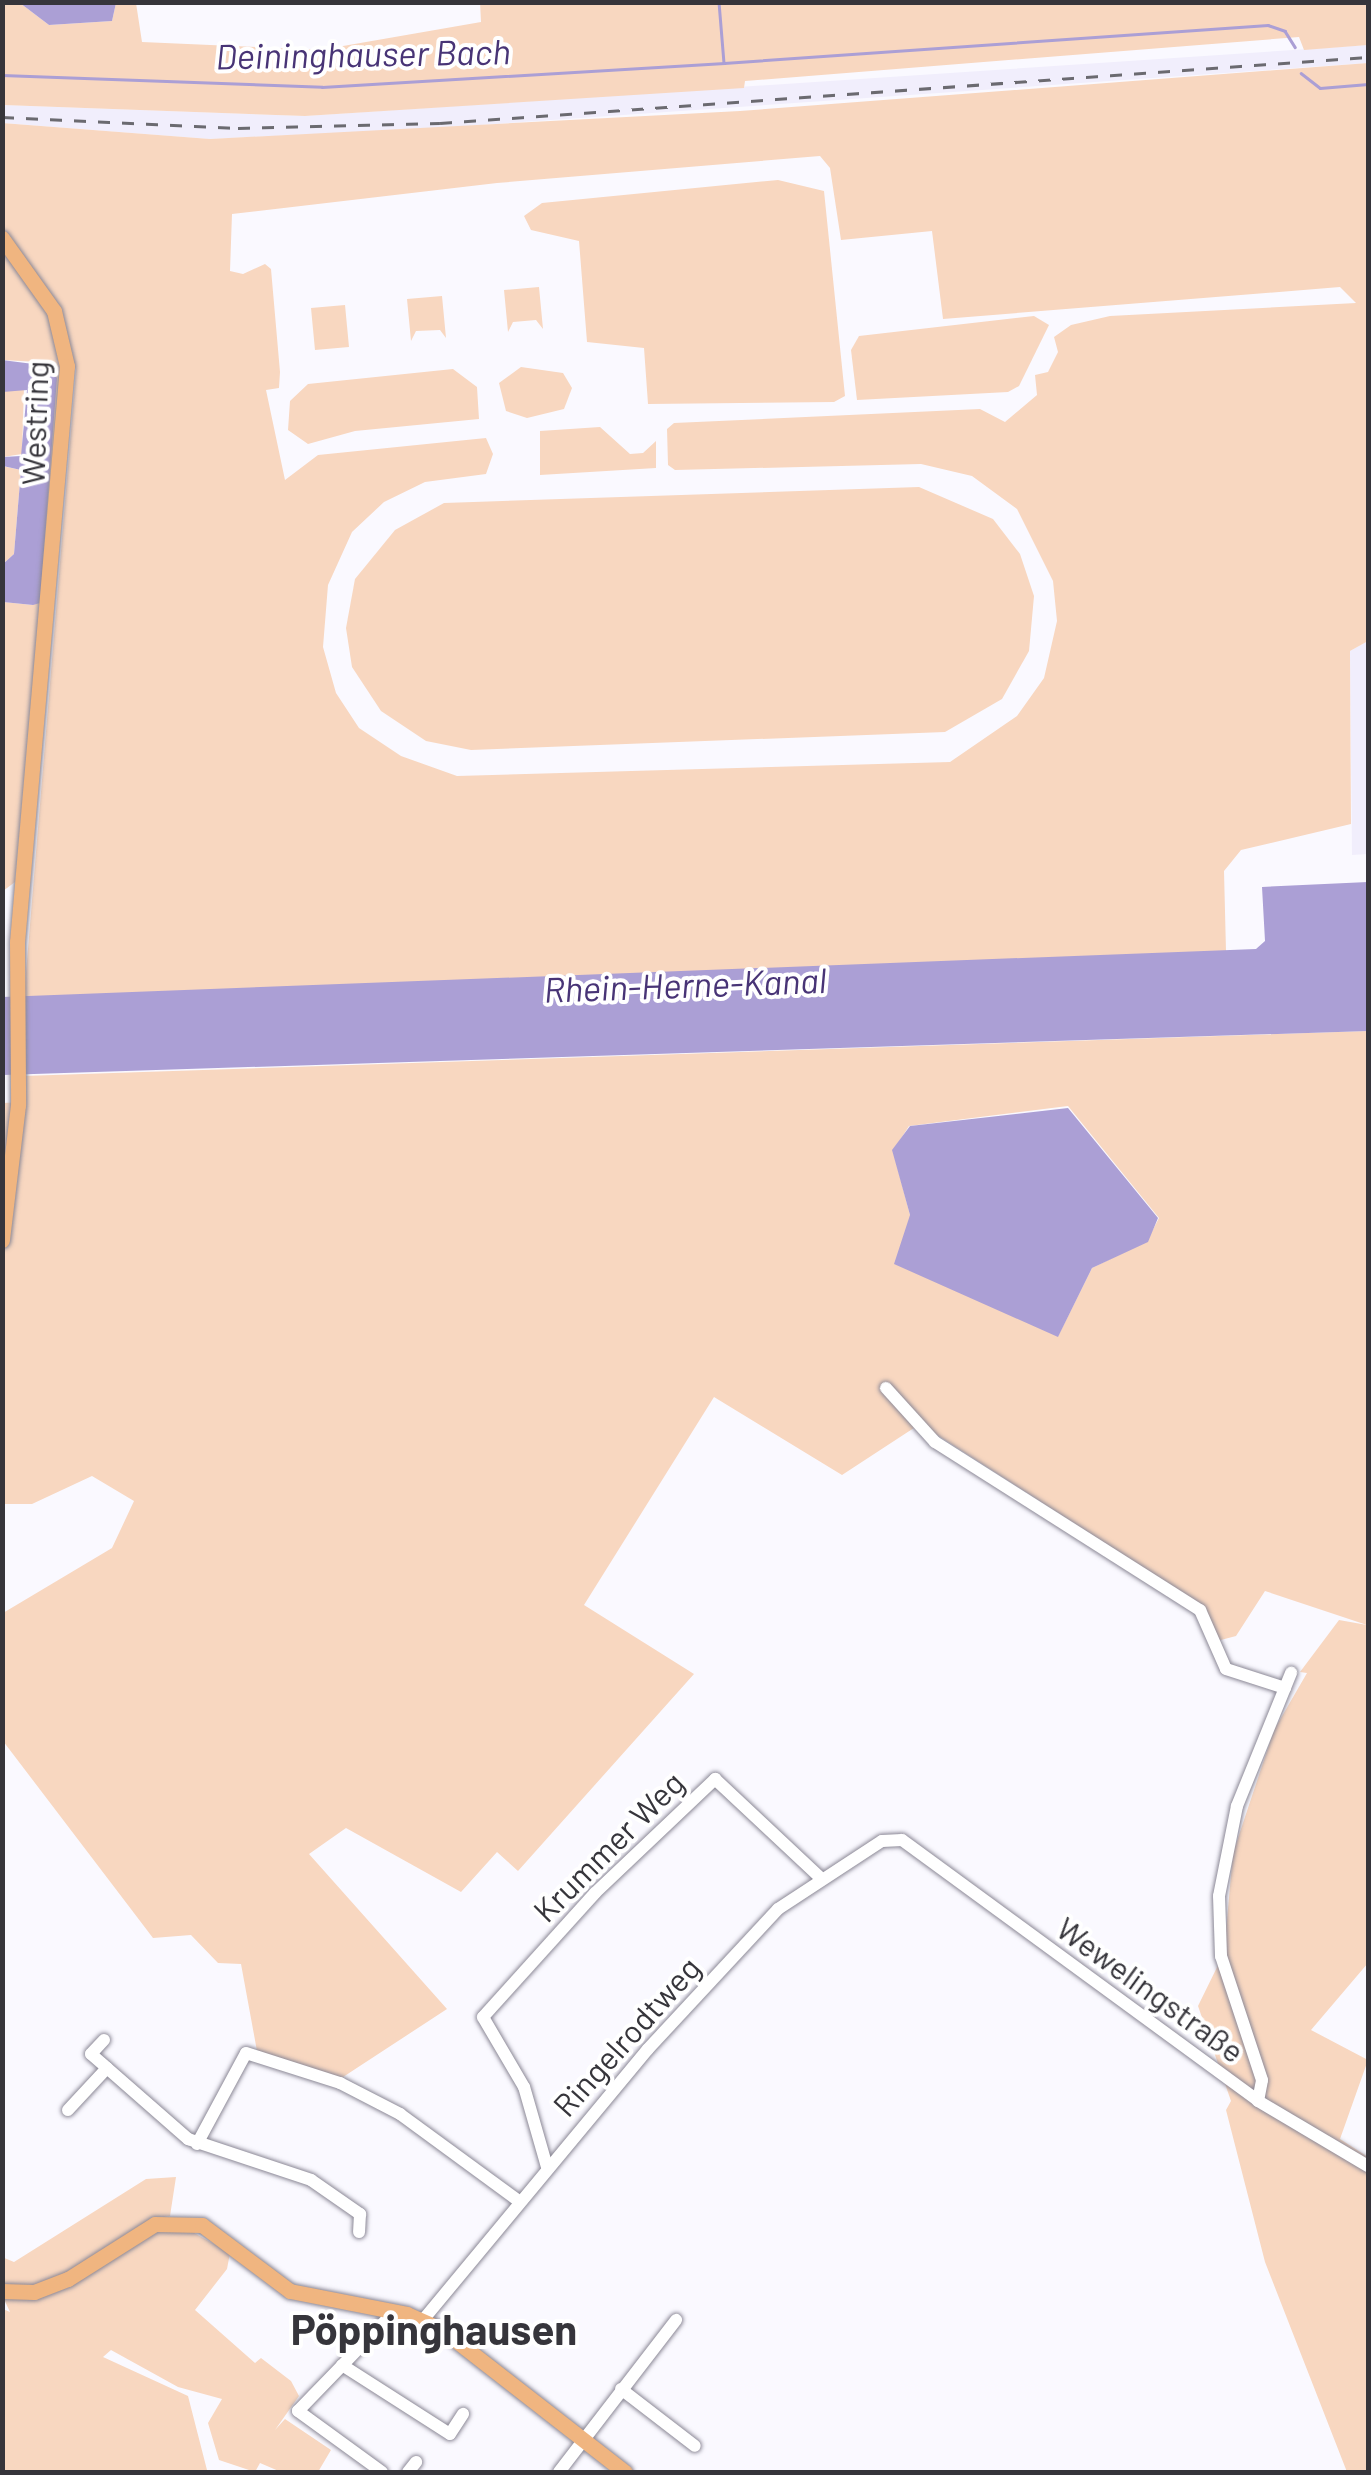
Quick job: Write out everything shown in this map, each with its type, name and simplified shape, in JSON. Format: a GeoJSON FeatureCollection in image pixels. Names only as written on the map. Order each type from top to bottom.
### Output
{"type":"FeatureCollection","features":[{"type":"Feature","properties":{"kind":"main road","name":"Westring"},"geometry":{"type":"LineString","coordinates":[[2,238],[54,311],[66,366],[15,987],[18,1105],[2,1240]]}},
{"type":"Feature","properties":{"kind":"main road"},"geometry":{"type":"LineString","coordinates":[[2,2291],[34,2292],[68,2279],[131,2235],[177,2220],[223,2236],[302,2296],[395,2311],[422,2320],[625,2472]]}},
{"type":"Feature","properties":{"kind":"street"},"geometry":{"type":"LineString","coordinates":[[886,1388],[948,1451],[1200,1610],[1226,1669],[1285,1688]]}},
{"type":"Feature","properties":{"kind":"street"},"geometry":{"type":"LineString","coordinates":[[1258,2101],[1262,2080],[1220,1956],[1219,1896],[1237,1806],[1291,1673]]}},
{"type":"Feature","properties":{"kind":"street","name":"Krummer Weg"},"geometry":{"type":"LineString","coordinates":[[546,2167],[524,2087],[483,2017],[594,1893],[715,1779],[822,1879]]}},
{"type":"Feature","properties":{"kind":"street","name":"Ringelrodtweg"},"geometry":{"type":"LineString","coordinates":[[422,2320],[546,2167],[778,1909],[882,1841],[908,1845]]}},
{"type":"Feature","properties":{"kind":"street","name":"Wewelingstraße"},"geometry":{"type":"LineString","coordinates":[[908,1845],[1258,2101],[1368,2166]]}},
{"type":"Feature","properties":{"kind":"street"},"geometry":{"type":"LineString","coordinates":[[104,2040],[92,2054],[197,2144],[311,2180],[360,2214],[359,2232]]}},
{"type":"Feature","properties":{"kind":"street"},"geometry":{"type":"LineString","coordinates":[[197,2144],[246,2053],[340,2084],[400,2114],[518,2200]]}},
{"type":"Feature","properties":{"kind":"street"},"geometry":{"type":"LineString","coordinates":[[68,2110],[107,2068]]}},
{"type":"Feature","properties":{"kind":"street"},"geometry":{"type":"LineString","coordinates":[[382,2472],[299,2416],[301,2406],[395,2311]]}},
{"type":"Feature","properties":{"kind":"street"},"geometry":{"type":"LineString","coordinates":[[559,2472],[676,2320]]}},
{"type":"Feature","properties":{"kind":"street"},"geometry":{"type":"LineString","coordinates":[[342,2365],[450,2434],[463,2414]]}},
{"type":"Feature","properties":{"kind":"street"},"geometry":{"type":"LineString","coordinates":[[621,2389],[695,2446]]}},
{"type":"Feature","properties":{"kind":"shaded area"},"geometry":{"type":"Polygon","coordinates":[[[480,2],[1368,2],[1368,45],[1304,50],[1299,37],[745,81],[744,88],[305,116],[3,105],[2,3],[20,3],[49,25],[112,21],[116,3],[136,3],[142,42],[320,50],[481,22],[480,2]]]}},
{"type":"Feature","properties":{"kind":"shaded area"},"geometry":{"type":"Polygon","coordinates":[[[1368,45],[1368,63],[423,129],[210,139],[3,123],[2,105],[305,116],[1368,45]]]}},
{"type":"Feature","properties":{"kind":"shaded area"},"geometry":{"type":"Polygon","coordinates":[[[1368,63],[1368,641],[1350,651],[1351,824],[1241,850],[1224,871],[1226,951],[24,997],[76,370],[53,298],[3,229],[2,123],[210,139],[740,111],[1368,63]],[[820,156],[497,183],[232,214],[230,271],[243,274],[265,264],[271,269],[280,372],[279,388],[266,390],[285,480],[318,455],[486,438],[493,454],[486,474],[425,482],[384,502],[352,532],[328,585],[323,647],[336,693],[359,728],[401,756],[457,776],[950,762],[1017,716],[1044,678],[1057,621],[1053,581],[1017,509],[972,476],[921,464],[675,470],[668,465],[667,429],[674,423],[980,409],[1005,422],[1037,395],[1035,375],[1048,372],[1058,352],[1054,337],[1071,325],[1110,316],[1356,303],[1340,287],[943,319],[932,231],[841,240],[830,168],[820,156]]]}},
{"type":"Feature","properties":{"kind":"shaded area"},"geometry":{"type":"Polygon","coordinates":[[[778,180],[824,191],[845,396],[834,402],[648,404],[644,348],[587,342],[579,241],[531,230],[524,216],[542,203],[778,180]]]}},
{"type":"Feature","properties":{"kind":"shaded area"},"geometry":{"type":"Polygon","coordinates":[[[2,247],[46,306],[61,366],[15,882],[3,891],[3,602],[33,605],[38,362],[3,360],[2,247]]]}},
{"type":"Feature","properties":{"kind":"shaded area"},"geometry":{"type":"Polygon","coordinates":[[[539,287],[543,329],[536,320],[513,322],[508,332],[504,290],[539,287]]]}},
{"type":"Feature","properties":{"kind":"shaded area"},"geometry":{"type":"Polygon","coordinates":[[[442,296],[446,338],[440,330],[416,331],[411,341],[407,299],[442,296]]]}},
{"type":"Feature","properties":{"kind":"shaded area"},"geometry":{"type":"Polygon","coordinates":[[[345,305],[349,347],[315,350],[311,308],[345,305]]]}},
{"type":"Feature","properties":{"kind":"shaded area"},"geometry":{"type":"Polygon","coordinates":[[[1034,316],[1049,325],[1019,386],[1008,392],[857,400],[851,350],[859,336],[1034,316]]]}},
{"type":"Feature","properties":{"kind":"shaded area"},"geometry":{"type":"Polygon","coordinates":[[[521,367],[563,373],[572,388],[564,409],[527,418],[506,411],[499,383],[521,367]]]}},
{"type":"Feature","properties":{"kind":"shaded area"},"geometry":{"type":"Polygon","coordinates":[[[453,369],[477,387],[479,419],[355,431],[308,444],[288,430],[290,401],[308,384],[453,369]]]}},
{"type":"Feature","properties":{"kind":"shaded area"},"geometry":{"type":"Polygon","coordinates":[[[24,386],[22,454],[3,457],[3,392],[24,386]]]}},
{"type":"Feature","properties":{"kind":"shaded area"},"geometry":{"type":"Polygon","coordinates":[[[600,427],[630,454],[643,453],[656,441],[656,468],[540,475],[540,431],[600,427]]]}},
{"type":"Feature","properties":{"kind":"shaded area"},"geometry":{"type":"Polygon","coordinates":[[[2,466],[21,470],[14,554],[3,564],[2,466]]]}},
{"type":"Feature","properties":{"kind":"shaded area"},"geometry":{"type":"Polygon","coordinates":[[[919,487],[993,519],[1020,554],[1034,596],[1029,651],[1002,699],[945,732],[471,750],[426,741],[381,711],[352,667],[346,628],[355,579],[395,530],[444,503],[919,487]]]}},
{"type":"Feature","properties":{"kind":"shaded area"},"geometry":{"type":"Polygon","coordinates":[[[1368,641],[1368,854],[1352,855],[1350,651],[1368,641]]]}},
{"type":"Feature","properties":{"kind":"shaded area"},"geometry":{"type":"Polygon","coordinates":[[[1368,1031],[1368,1963],[1311,2030],[1368,2060],[1340,2139],[1368,2157],[1368,2472],[1347,2472],[1265,2262],[1226,2110],[1231,2101],[1198,2006],[1224,1953],[1233,1853],[1274,1730],[1307,1673],[1300,1672],[1339,1620],[1367,1625],[1265,1591],[1236,1636],[1217,1641],[1201,1605],[920,1424],[842,1475],[714,1397],[584,1605],[694,1674],[518,1871],[497,1852],[461,1892],[346,1828],[309,1854],[447,2009],[340,2079],[257,2051],[241,1964],[218,1963],[191,1935],[153,1938],[3,1741],[3,1613],[112,1548],[134,1501],[92,1476],[32,1504],[3,1504],[3,1103],[24,1102],[23,1076],[1368,1031]],[[1068,1106],[909,1126],[893,1151],[910,1215],[1058,1336],[1092,1268],[1147,1241],[1159,1218],[1068,1106]]]}},
{"type":"Feature","properties":{"kind":"shaded area"},"geometry":{"type":"Polygon","coordinates":[[[176,2177],[170,2216],[153,2219],[155,2232],[187,2229],[230,2253],[227,2269],[195,2310],[255,2363],[261,2358],[291,2381],[299,2396],[275,2430],[285,2419],[331,2450],[318,2472],[281,2472],[260,2463],[255,2472],[219,2460],[208,2423],[222,2399],[178,2387],[111,2350],[103,2357],[188,2396],[207,2470],[215,2472],[3,2472],[3,2309],[10,2312],[3,2297],[2,2257],[14,2262],[146,2179],[176,2177]]]}},
{"type":"Feature","properties":{"kind":"water"},"geometry":{"type":"Polygon","coordinates":[[[116,2],[112,21],[49,25],[20,3],[116,2]]]}},
{"type":"Feature","properties":{"kind":"water"},"geometry":{"type":"Polygon","coordinates":[[[2,360],[49,366],[57,378],[40,603],[33,605],[3,602],[3,564],[14,554],[21,470],[3,466],[3,457],[21,456],[27,390],[3,392],[2,360]]]}},
{"type":"Feature","properties":{"kind":"water","name":"Rhein-Herne-Kanal"},"geometry":{"type":"Polygon","coordinates":[[[1368,882],[1368,1031],[3,1075],[2,997],[1256,949],[1265,941],[1262,887],[1368,882]]]}},
{"type":"Feature","properties":{"kind":"water"},"geometry":{"type":"Polygon","coordinates":[[[1068,1108],[1158,1218],[1148,1242],[1092,1268],[1058,1337],[894,1264],[910,1215],[892,1150],[910,1126],[1068,1108]]]}},
{"type":"Feature","properties":{"kind":"waterway"},"geometry":{"type":"LineString","coordinates":[[719,2],[724,63],[1268,25],[1285,31],[1295,47]]}},
{"type":"Feature","properties":{"kind":"waterway","name":"Deininghauser Bach"},"geometry":{"type":"LineString","coordinates":[[2,75],[322,87],[724,63]]}},
{"type":"Feature","properties":{"kind":"waterway"},"geometry":{"type":"LineString","coordinates":[[1301,73],[1320,88],[1368,84]]}},
{"type":"Feature","properties":{"kind":"railway"},"geometry":{"type":"LineString","coordinates":[[2,117],[238,128],[440,123],[1368,57]]}},
{"type":"Feature","properties":{"kind":"district","name":"Pöppinghausen"},"geometry":{"type":"Point","coordinates":[434,2328]}}]}
